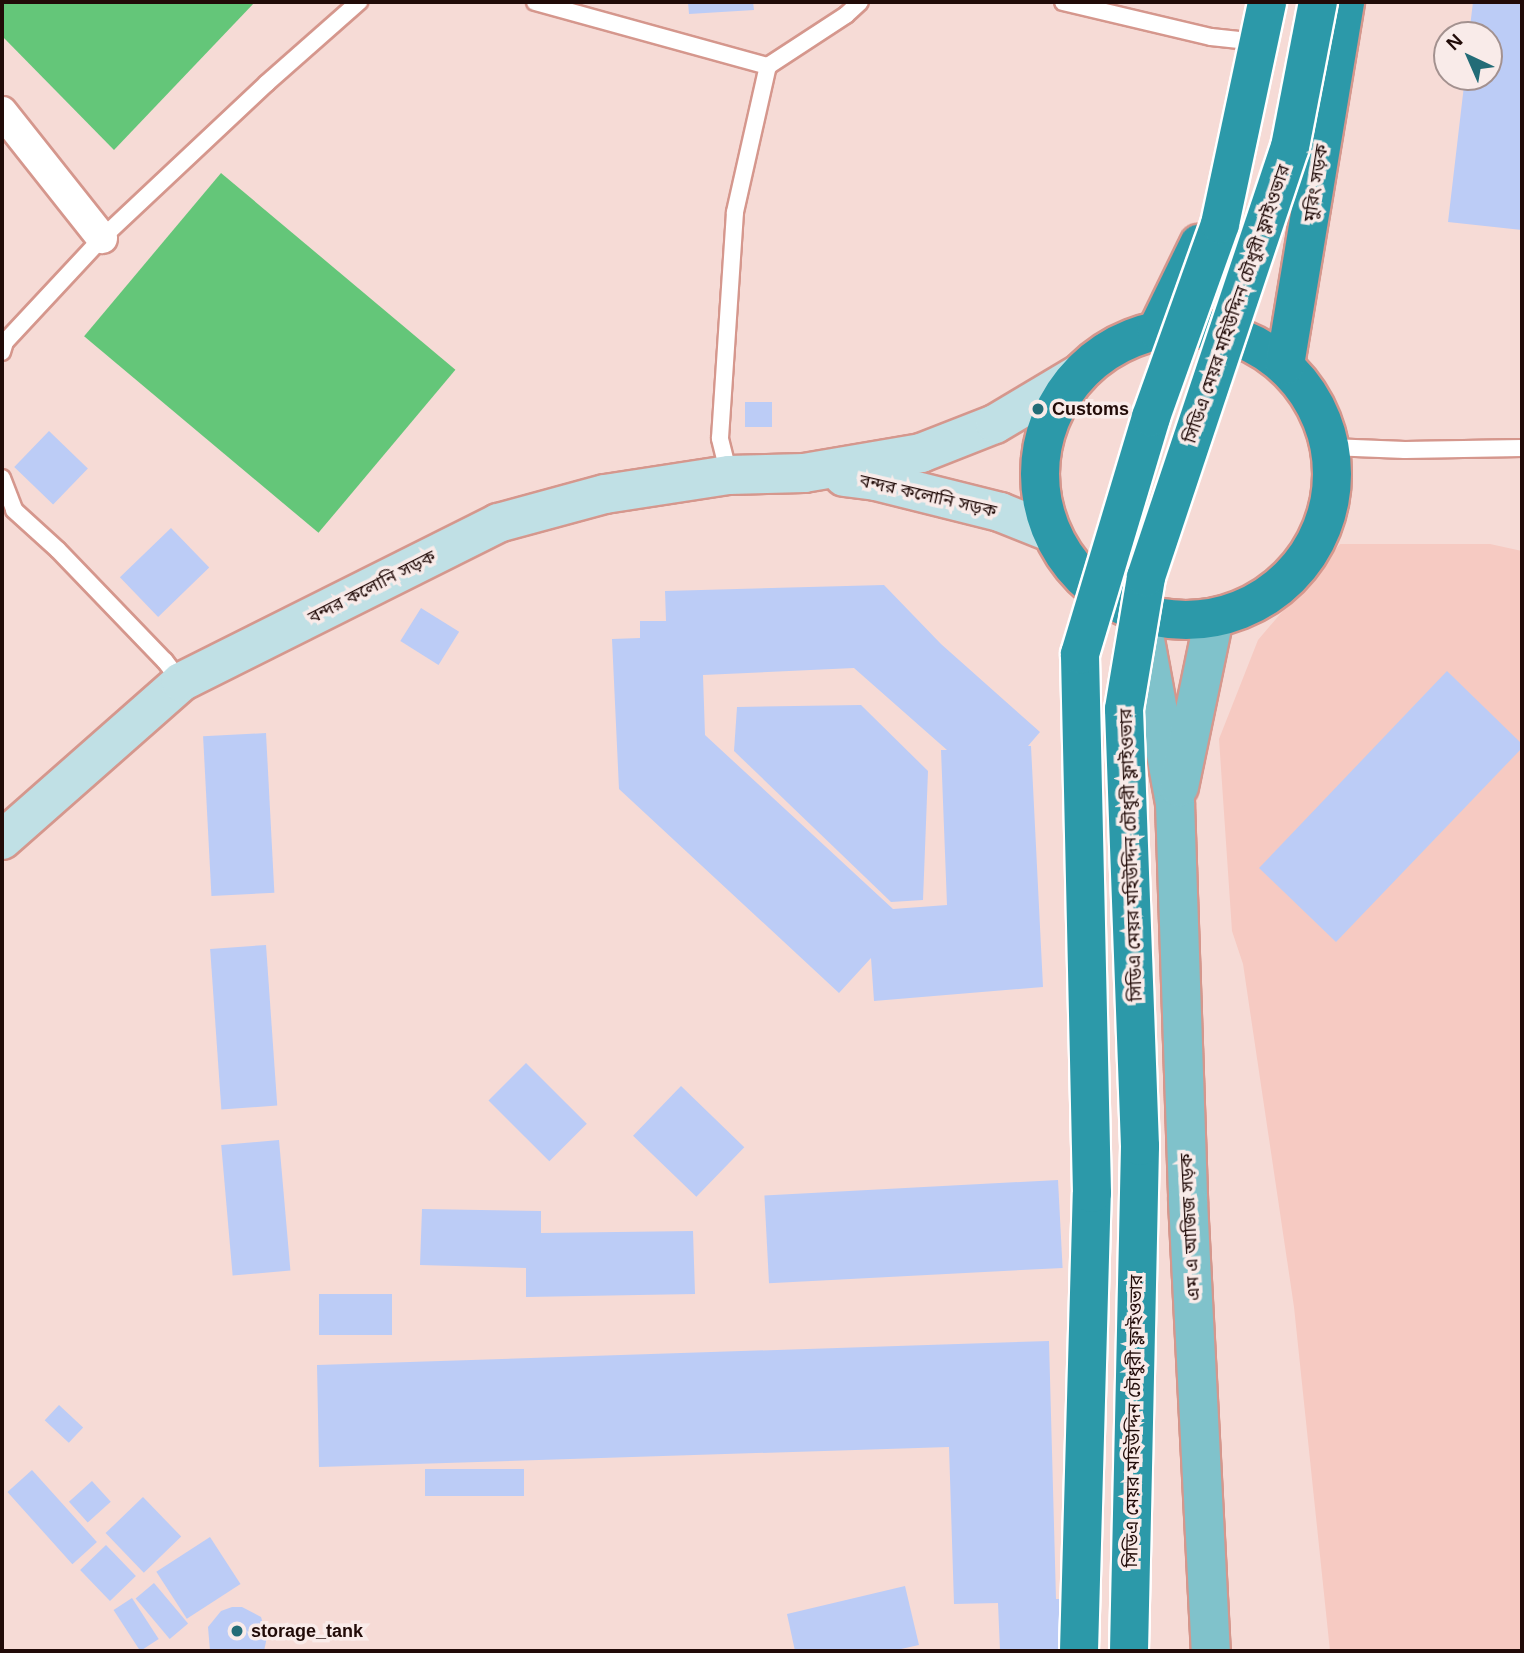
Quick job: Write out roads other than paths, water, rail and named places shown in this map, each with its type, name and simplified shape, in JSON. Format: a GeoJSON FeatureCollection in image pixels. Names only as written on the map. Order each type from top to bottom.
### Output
{"type":"FeatureCollection","features":[{"type":"Feature","properties":{"kind":"highway"},"geometry":{"type":"LineString","coordinates":[[1079,1651],[1092,1193],[1080,654],[1151,417],[1220,223],[1266,2]]}},
{"type":"Feature","properties":{"kind":"highway"},"geometry":{"type":"LineString","coordinates":[[1157,330],[1245,150],[1281,2]]}},
{"type":"Feature","properties":{"kind":"highway","name":"সিডিএ মেয়র মহিউদ্দিন চৌধুরী ফ্লাইওভার"},"geometry":{"type":"LineString","coordinates":[[1129,1651],[1140,1146],[1124,709],[1146,577],[1290,147],[1318,2]]}},
{"type":"Feature","properties":{"kind":"highway","name":"মুরিং সড়ক"},"geometry":{"type":"LineString","coordinates":[[1285,365],[1345,2]]}},
{"type":"Feature","properties":{"kind":"highway"},"geometry":{"type":"LineString","coordinates":[[1201,327],[1212,330],[1246,340],[1285,365],[1314,402],[1330,447],[1332,492],[1319,536],[1293,574],[1257,602],[1214,618],[1140,614],[1102,596],[1071,568],[1050,532],[1038,477],[1048,421],[1079,373],[1114,346],[1157,330],[1201,327]]}},
{"type":"Feature","properties":{"kind":"main road","name":"এম এ আজিজ সড়ক"},"geometry":{"type":"LineString","coordinates":[[1140,614],[1175,803],[1188,1201],[1211,1651]]}},
{"type":"Feature","properties":{"kind":"main road","name":"এম এ আজিজ সড়ক"},"geometry":{"type":"LineString","coordinates":[[1175,803],[1202,690],[1214,618]]}},
{"type":"Feature","properties":{"kind":"street"},"geometry":{"type":"LineString","coordinates":[[2,112],[102,238]]}},
{"type":"Feature","properties":{"kind":"street","name":"বন্দর কলোনি সড়ক"},"geometry":{"type":"LineString","coordinates":[[804,473],[921,453],[995,424],[1079,373]]}},
{"type":"Feature","properties":{"kind":"street","name":"বন্দর কলোনি সড়ক"},"geometry":{"type":"LineString","coordinates":[[2,840],[181,682],[498,523],[605,494],[729,475],[804,473],[876,481],[1000,512],[1050,532]]}},
{"type":"Feature","properties":{"kind":"lane"},"geometry":{"type":"LineString","coordinates":[[2,352],[5,342],[102,238],[359,2]]}},
{"type":"Feature","properties":{"kind":"lane"},"geometry":{"type":"LineString","coordinates":[[534,2],[768,66]]}},
{"type":"Feature","properties":{"kind":"lane"},"geometry":{"type":"LineString","coordinates":[[729,475],[720,438],[735,212],[768,66],[846,15],[859,2]]}},
{"type":"Feature","properties":{"kind":"lane"},"geometry":{"type":"LineString","coordinates":[[1063,2],[1211,37],[1271,44]]}},
{"type":"Feature","properties":{"kind":"lane"},"geometry":{"type":"LineString","coordinates":[[1330,447],[1405,450],[1522,448]]}},
{"type":"Feature","properties":{"kind":"lane"},"geometry":{"type":"LineString","coordinates":[[2,478],[15,510],[76,568],[165,661],[181,682]]}},
{"type":"Feature","properties":{"kind":"place","name":"Customs"},"geometry":{"type":"Point","coordinates":[1038,409]}},
{"type":"Feature","properties":{"kind":"place","name":"storage_tank"},"geometry":{"type":"Point","coordinates":[237,1631]}}]}
